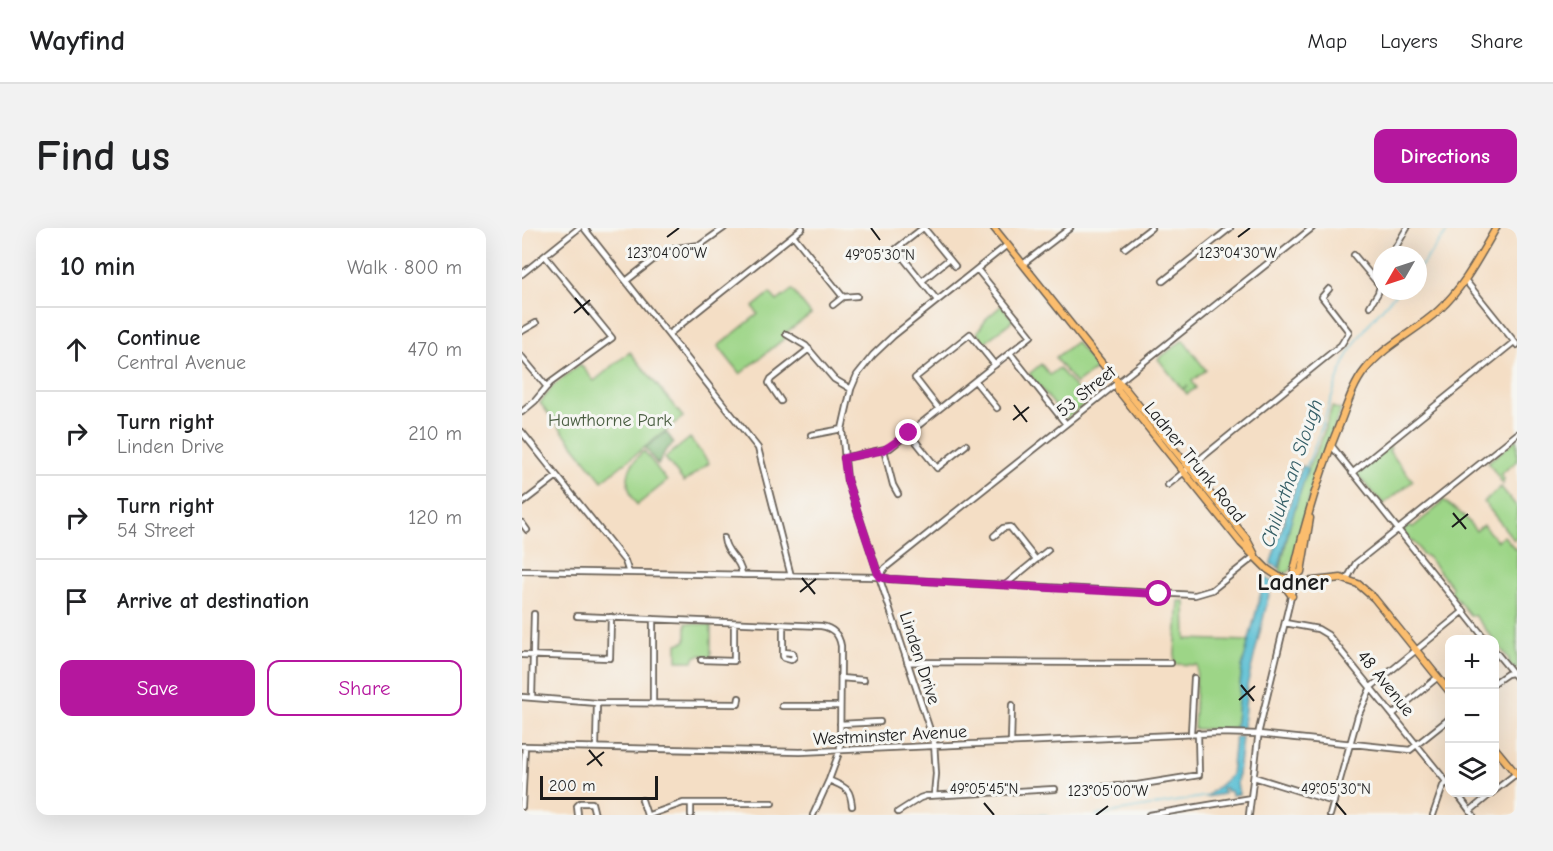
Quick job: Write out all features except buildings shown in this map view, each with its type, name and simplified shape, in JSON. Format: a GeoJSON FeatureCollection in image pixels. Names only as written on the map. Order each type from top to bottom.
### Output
{"type":"FeatureCollection","features":[{"type":"Feature","properties":{"kind":"main road","name":"Ladner Trunk Road"},"geometry":{"type":"LineString","coordinates":[[994,228],[1117,383],[1123,386],[1187,470],[1246,538],[1261,562],[1278,576],[1296,577],[1306,582],[1335,578],[1347,579]]}},
{"type":"Feature","properties":{"kind":"main road"},"geometry":{"type":"LineString","coordinates":[[1296,577],[1301,572],[1316,485],[1355,386],[1367,368],[1438,310],[1465,280],[1496,228]]}},
{"type":"Feature","properties":{"kind":"main road"},"geometry":{"type":"LineString","coordinates":[[1278,576],[1292,596]]}},
{"type":"Feature","properties":{"kind":"main road"},"geometry":{"type":"LineString","coordinates":[[1347,579],[1371,594],[1447,689]]}},
{"type":"Feature","properties":{"kind":"main road"},"geometry":{"type":"LineString","coordinates":[[1499,753],[1517,774]]}},
{"type":"Feature","properties":{"kind":"street"},"geometry":{"type":"LineString","coordinates":[[522,274],[581,228],[669,334],[758,448],[791,576]]}},
{"type":"Feature","properties":{"kind":"street"},"geometry":{"type":"LineString","coordinates":[[626,281],[663,252],[699,245],[724,228]]}},
{"type":"Feature","properties":{"kind":"street"},"geometry":{"type":"LineString","coordinates":[[669,334],[802,228]]}},
{"type":"Feature","properties":{"kind":"street"},"geometry":{"type":"LineString","coordinates":[[937,300],[896,249],[924,228],[955,266]]}},
{"type":"Feature","properties":{"kind":"street"},"geometry":{"type":"LineString","coordinates":[[1023,264],[1070,228]]}},
{"type":"Feature","properties":{"kind":"street"},"geometry":{"type":"LineString","coordinates":[[1125,248],[1151,228]]}},
{"type":"Feature","properties":{"kind":"street"},"geometry":{"type":"LineString","coordinates":[[1163,281],[1230,228]]}},
{"type":"Feature","properties":{"kind":"street","name":"53 Street"},"geometry":{"type":"LineString","coordinates":[[879,577],[885,568],[1312,228]]}},
{"type":"Feature","properties":{"kind":"street"},"geometry":{"type":"LineString","coordinates":[[1396,246],[1407,228]]}},
{"type":"Feature","properties":{"kind":"street"},"geometry":{"type":"LineString","coordinates":[[793,235],[843,297]]}},
{"type":"Feature","properties":{"kind":"street","name":"Linden Drive"},"geometry":{"type":"LineString","coordinates":[[934,795],[936,774],[934,747],[847,480],[842,429],[851,389],[857,375],[873,355],[937,300],[1007,245]]}},
{"type":"Feature","properties":{"kind":"street"},"geometry":{"type":"LineString","coordinates":[[1354,255],[1373,278]]}},
{"type":"Feature","properties":{"kind":"street"},"geometry":{"type":"LineString","coordinates":[[522,412],[569,368],[612,338],[545,256]]}},
{"type":"Feature","properties":{"kind":"street"},"geometry":{"type":"LineString","coordinates":[[922,281],[949,259]]}},
{"type":"Feature","properties":{"kind":"street"},"geometry":{"type":"LineString","coordinates":[[844,458],[884,450],[909,433],[1031,336],[978,269]]}},
{"type":"Feature","properties":{"kind":"street"},"geometry":{"type":"LineString","coordinates":[[1352,473],[1516,343],[1465,280]]}},
{"type":"Feature","properties":{"kind":"street"},"geometry":{"type":"LineString","coordinates":[[1168,485],[1341,345],[1348,330],[1322,297],[1329,289]]}},
{"type":"Feature","properties":{"kind":"street"},"geometry":{"type":"LineString","coordinates":[[833,305],[843,297],[857,296]]}},
{"type":"Feature","properties":{"kind":"street"},"geometry":{"type":"LineString","coordinates":[[1370,306],[1373,300]]}},
{"type":"Feature","properties":{"kind":"street"},"geometry":{"type":"LineString","coordinates":[[522,331],[536,323]]}},
{"type":"Feature","properties":{"kind":"street"},"geometry":{"type":"LineString","coordinates":[[786,334],[809,349],[834,379],[851,389]]}},
{"type":"Feature","properties":{"kind":"street"},"geometry":{"type":"LineString","coordinates":[[939,409],[915,378],[970,334],[995,365]]}},
{"type":"Feature","properties":{"kind":"street"},"geometry":{"type":"LineString","coordinates":[[781,401],[770,387],[771,379],[809,349]]}},
{"type":"Feature","properties":{"kind":"street"},"geometry":{"type":"LineString","coordinates":[[1010,353],[1066,424]]}},
{"type":"Feature","properties":{"kind":"street"},"geometry":{"type":"LineString","coordinates":[[522,357],[547,387]]}},
{"type":"Feature","properties":{"kind":"street"},"geometry":{"type":"LineString","coordinates":[[975,381],[997,408]]}},
{"type":"Feature","properties":{"kind":"street"},"geometry":{"type":"LineString","coordinates":[[811,435],[842,429]]}},
{"type":"Feature","properties":{"kind":"street"},"geometry":{"type":"LineString","coordinates":[[522,432],[625,561],[629,573]]}},
{"type":"Feature","properties":{"kind":"street"},"geometry":{"type":"LineString","coordinates":[[909,433],[937,468],[966,445]]}},
{"type":"Feature","properties":{"kind":"street"},"geometry":{"type":"LineString","coordinates":[[1347,579],[1356,563],[1517,434]]}},
{"type":"Feature","properties":{"kind":"street"},"geometry":{"type":"LineString","coordinates":[[1331,445],[1483,635]]}},
{"type":"Feature","properties":{"kind":"street"},"geometry":{"type":"LineString","coordinates":[[884,450],[893,485],[898,494]]}},
{"type":"Feature","properties":{"kind":"street"},"geometry":{"type":"LineString","coordinates":[[522,503],[557,476]]}},
{"type":"Feature","properties":{"kind":"street"},"geometry":{"type":"LineString","coordinates":[[522,523],[527,530]]}},
{"type":"Feature","properties":{"kind":"street"},"geometry":{"type":"LineString","coordinates":[[994,536],[1003,528],[1010,527],[1036,560]]}},
{"type":"Feature","properties":{"kind":"street"},"geometry":{"type":"LineString","coordinates":[[724,538],[725,544],[740,565],[742,575]]}},
{"type":"Feature","properties":{"kind":"street"},"geometry":{"type":"LineString","coordinates":[[1005,585],[1048,550]]}},
{"type":"Feature","properties":{"kind":"street"},"geometry":{"type":"LineString","coordinates":[[522,571],[879,577],[1195,595],[1212,590],[1256,556]]}},
{"type":"Feature","properties":{"kind":"street"},"geometry":{"type":"LineString","coordinates":[[1249,815],[1259,734],[1296,577]]}},
{"type":"Feature","properties":{"kind":"street"},"geometry":{"type":"LineString","coordinates":[[1330,815],[1363,700],[1371,687],[1464,611]]}},
{"type":"Feature","properties":{"kind":"street"},"geometry":{"type":"LineString","coordinates":[[532,697],[534,614]]}},
{"type":"Feature","properties":{"kind":"street"},"geometry":{"type":"LineString","coordinates":[[577,616],[821,626],[834,631],[840,639],[841,646],[840,750],[813,815]]}},
{"type":"Feature","properties":{"kind":"street"},"geometry":{"type":"LineString","coordinates":[[522,655],[610,658],[611,617]]}},
{"type":"Feature","properties":{"kind":"street"},"geometry":{"type":"LineString","coordinates":[[653,619],[653,704]]}},
{"type":"Feature","properties":{"kind":"street"},"geometry":{"type":"LineString","coordinates":[[701,660],[734,661],[734,623]]}},
{"type":"Feature","properties":{"kind":"street","name":"48 Avenue"},"geometry":{"type":"LineString","coordinates":[[1285,623],[1318,629],[1328,634],[1445,779]]}},
{"type":"Feature","properties":{"kind":"street"},"geometry":{"type":"LineString","coordinates":[[783,625],[784,652]]}},
{"type":"Feature","properties":{"kind":"street"},"geometry":{"type":"LineString","coordinates":[[1499,655],[1515,672],[1517,678]]}},
{"type":"Feature","properties":{"kind":"street"},"geometry":{"type":"LineString","coordinates":[[907,662],[1171,663]]}},
{"type":"Feature","properties":{"kind":"street"},"geometry":{"type":"LineString","coordinates":[[1499,680],[1515,672]]}},
{"type":"Feature","properties":{"kind":"street"},"geometry":{"type":"LineString","coordinates":[[1393,714],[1438,677]]}},
{"type":"Feature","properties":{"kind":"street"},"geometry":{"type":"LineString","coordinates":[[841,678],[864,680]]}},
{"type":"Feature","properties":{"kind":"street"},"geometry":{"type":"LineString","coordinates":[[1191,733],[1194,678]]}},
{"type":"Feature","properties":{"kind":"street"},"geometry":{"type":"LineString","coordinates":[[522,697],[597,703],[653,704],[738,704],[739,698]]}},
{"type":"Feature","properties":{"kind":"street"},"geometry":{"type":"LineString","coordinates":[[596,747],[597,703]]}},
{"type":"Feature","properties":{"kind":"street"},"geometry":{"type":"LineString","coordinates":[[1011,743],[1012,705]]}},
{"type":"Feature","properties":{"kind":"street"},"geometry":{"type":"LineString","coordinates":[[782,706],[840,706]]}},
{"type":"Feature","properties":{"kind":"street"},"geometry":{"type":"LineString","coordinates":[[840,724],[880,722]]}},
{"type":"Feature","properties":{"kind":"street"},"geometry":{"type":"LineString","coordinates":[[1418,745],[1445,722]]}},
{"type":"Feature","properties":{"kind":"street","name":"Westminster Avenue"},"geometry":{"type":"LineString","coordinates":[[523,746],[800,752],[1191,733],[1259,734],[1410,750],[1418,745]]}},
{"type":"Feature","properties":{"kind":"street"},"geometry":{"type":"LineString","coordinates":[[1082,788],[1137,785],[1199,775],[1198,733]]}},
{"type":"Feature","properties":{"kind":"street"},"geometry":{"type":"LineString","coordinates":[[522,807],[523,746]]}},
{"type":"Feature","properties":{"kind":"street"},"geometry":{"type":"LineString","coordinates":[[1499,788],[1517,774]]}},
{"type":"Feature","properties":{"kind":"street"},"geometry":{"type":"LineString","coordinates":[[1254,777],[1334,802]]}},
{"type":"Feature","properties":{"kind":"street"},"geometry":{"type":"LineString","coordinates":[[829,780],[851,792],[852,806]]}},
{"type":"Feature","properties":{"kind":"street"},"geometry":{"type":"LineString","coordinates":[[1433,815],[1445,785]]}},
{"type":"Feature","properties":{"kind":"street"},"geometry":{"type":"LineString","coordinates":[[898,812],[920,798],[934,795],[1054,789]]}},
{"type":"Feature","properties":{"kind":"street"},"geometry":{"type":"LineString","coordinates":[[1460,797],[1472,813],[1489,797]]}},
{"type":"Feature","properties":{"kind":"street"},"geometry":{"type":"LineString","coordinates":[[1149,815],[1251,798]]}},
{"type":"Feature","properties":{"kind":"street"},"geometry":{"type":"LineString","coordinates":[[642,800],[648,815],[678,804],[772,803]]}},
{"type":"Feature","properties":{"kind":"street"},"geometry":{"type":"LineString","coordinates":[[578,815],[580,803],[592,803],[595,815]]}},
{"type":"Feature","properties":{"kind":"street"},"geometry":{"type":"LineString","coordinates":[[691,804],[691,815]]}},
{"type":"Feature","properties":{"kind":"green space"},"geometry":{"type":"Polygon","coordinates":[[[792,290],[811,314],[788,331],[785,338],[740,374],[718,346],[758,314],[753,307],[770,293],[777,301],[792,290]]]}},
{"type":"Feature","properties":{"kind":"green space"},"geometry":{"type":"Polygon","coordinates":[[[1002,305],[1013,320],[984,343],[977,333],[987,318],[1002,305]]]}},
{"type":"Feature","properties":{"kind":"green space"},"geometry":{"type":"Polygon","coordinates":[[[1183,340],[1206,370],[1192,381],[1196,388],[1187,394],[1183,389],[1188,385],[1182,389],[1158,359],[1183,340]]]}},
{"type":"Feature","properties":{"kind":"green space"},"geometry":{"type":"Polygon","coordinates":[[[1076,342],[1097,368],[1076,384],[1055,358],[1076,342]]]}},
{"type":"Feature","properties":{"kind":"green space","name":"Hawthorne Park"},"geometry":{"type":"Polygon","coordinates":[[[630,352],[683,417],[602,481],[540,403],[553,386],[580,364],[594,381],[630,352]]]}},
{"type":"Feature","properties":{"kind":"green space"},"geometry":{"type":"Polygon","coordinates":[[[1041,364],[1050,375],[1059,368],[1087,402],[1066,419],[1029,374],[1041,364]]]}},
{"type":"Feature","properties":{"kind":"green space"},"geometry":{"type":"Polygon","coordinates":[[[1332,407],[1341,410],[1319,465],[1298,536],[1292,569],[1287,573],[1280,572],[1290,524],[1306,472],[1321,441],[1332,407]]]}},
{"type":"Feature","properties":{"kind":"green space"},"geometry":{"type":"Polygon","coordinates":[[[666,432],[674,443],[665,451],[658,465],[645,448],[666,432]]]}},
{"type":"Feature","properties":{"kind":"green space"},"geometry":{"type":"Polygon","coordinates":[[[690,438],[709,463],[684,482],[665,458],[690,438]]]}},
{"type":"Feature","properties":{"kind":"green space"},"geometry":{"type":"Polygon","coordinates":[[[1517,439],[1517,461],[1501,474],[1504,479],[1503,484],[1488,462],[1517,439]]]}},
{"type":"Feature","properties":{"kind":"green space"},"geometry":{"type":"Polygon","coordinates":[[[1389,446],[1391,448],[1389,451],[1413,481],[1381,506],[1382,502],[1356,474],[1389,446]]]}},
{"type":"Feature","properties":{"kind":"green space"},"geometry":{"type":"Polygon","coordinates":[[[644,451],[667,481],[637,505],[630,491],[628,476],[633,463],[644,451]]]}},
{"type":"Feature","properties":{"kind":"green space"},"geometry":{"type":"Polygon","coordinates":[[[1501,487],[1517,507],[1517,537],[1514,540],[1484,502],[1501,487]]]}},
{"type":"Feature","properties":{"kind":"green space"},"geometry":{"type":"Polygon","coordinates":[[[1442,499],[1464,516],[1476,531],[1483,525],[1497,541],[1504,536],[1517,551],[1517,669],[1509,664],[1509,659],[1499,646],[1499,635],[1490,635],[1475,616],[1470,615],[1451,592],[1452,587],[1427,556],[1422,555],[1418,547],[1403,532],[1407,526],[1413,527],[1441,504],[1442,499]]]}},
{"type":"Feature","properties":{"kind":"green space"},"geometry":{"type":"Polygon","coordinates":[[[1179,601],[1185,601],[1186,639],[1249,641],[1242,667],[1235,729],[1194,729],[1197,665],[1174,664],[1179,601]]]}},
{"type":"Feature","properties":{"kind":"green space"},"geometry":{"type":"Polygon","coordinates":[[[686,623],[711,625],[711,657],[700,655],[693,661],[677,661],[677,644],[686,641],[686,623]]]}},
{"type":"Feature","properties":{"kind":"water"},"geometry":{"type":"Polygon","coordinates":[[[1302,466],[1308,468],[1279,568],[1271,562],[1302,466]]]}},
{"type":"Feature","properties":{"kind":"water"},"geometry":{"type":"Polygon","coordinates":[[[1265,577],[1272,582],[1247,686],[1243,729],[1235,729],[1242,667],[1265,577]]]}},
{"type":"Feature","properties":{"kind":"water"},"geometry":{"type":"Polygon","coordinates":[[[1235,737],[1242,737],[1237,784],[1239,794],[1232,795],[1231,791],[1222,788],[1224,794],[1206,797],[1231,775],[1235,737]]]}},
{"type":"Feature","properties":{"kind":"waterway","name":"Chilukthan Slough"},"geometry":{"type":"LineString","coordinates":[[1427,258],[1450,228]]}},
{"type":"Feature","properties":{"kind":"waterway","name":"Chilukthan Slough"},"geometry":{"type":"LineString","coordinates":[[1305,469],[1345,361],[1365,329],[1390,300]]}},
{"type":"Feature","properties":{"kind":"waterway"},"geometry":{"type":"LineString","coordinates":[[1096,815],[1208,796]]}},
{"type":"Feature","properties":{"kind":"waterway"},"geometry":{"type":"LineString","coordinates":[[1021,815],[1047,815]]}},
{"type":"Feature","properties":{"kind":"district","name":"Ladner"},"geometry":{"type":"Point","coordinates":[1293,582]}},
{"type":"Feature","properties":{"kind":"route"},"geometry":{"type":"LineString","coordinates":[[909,433],[884,450],[844,458],[847,480],[879,577],[1159,594]]}}]}
